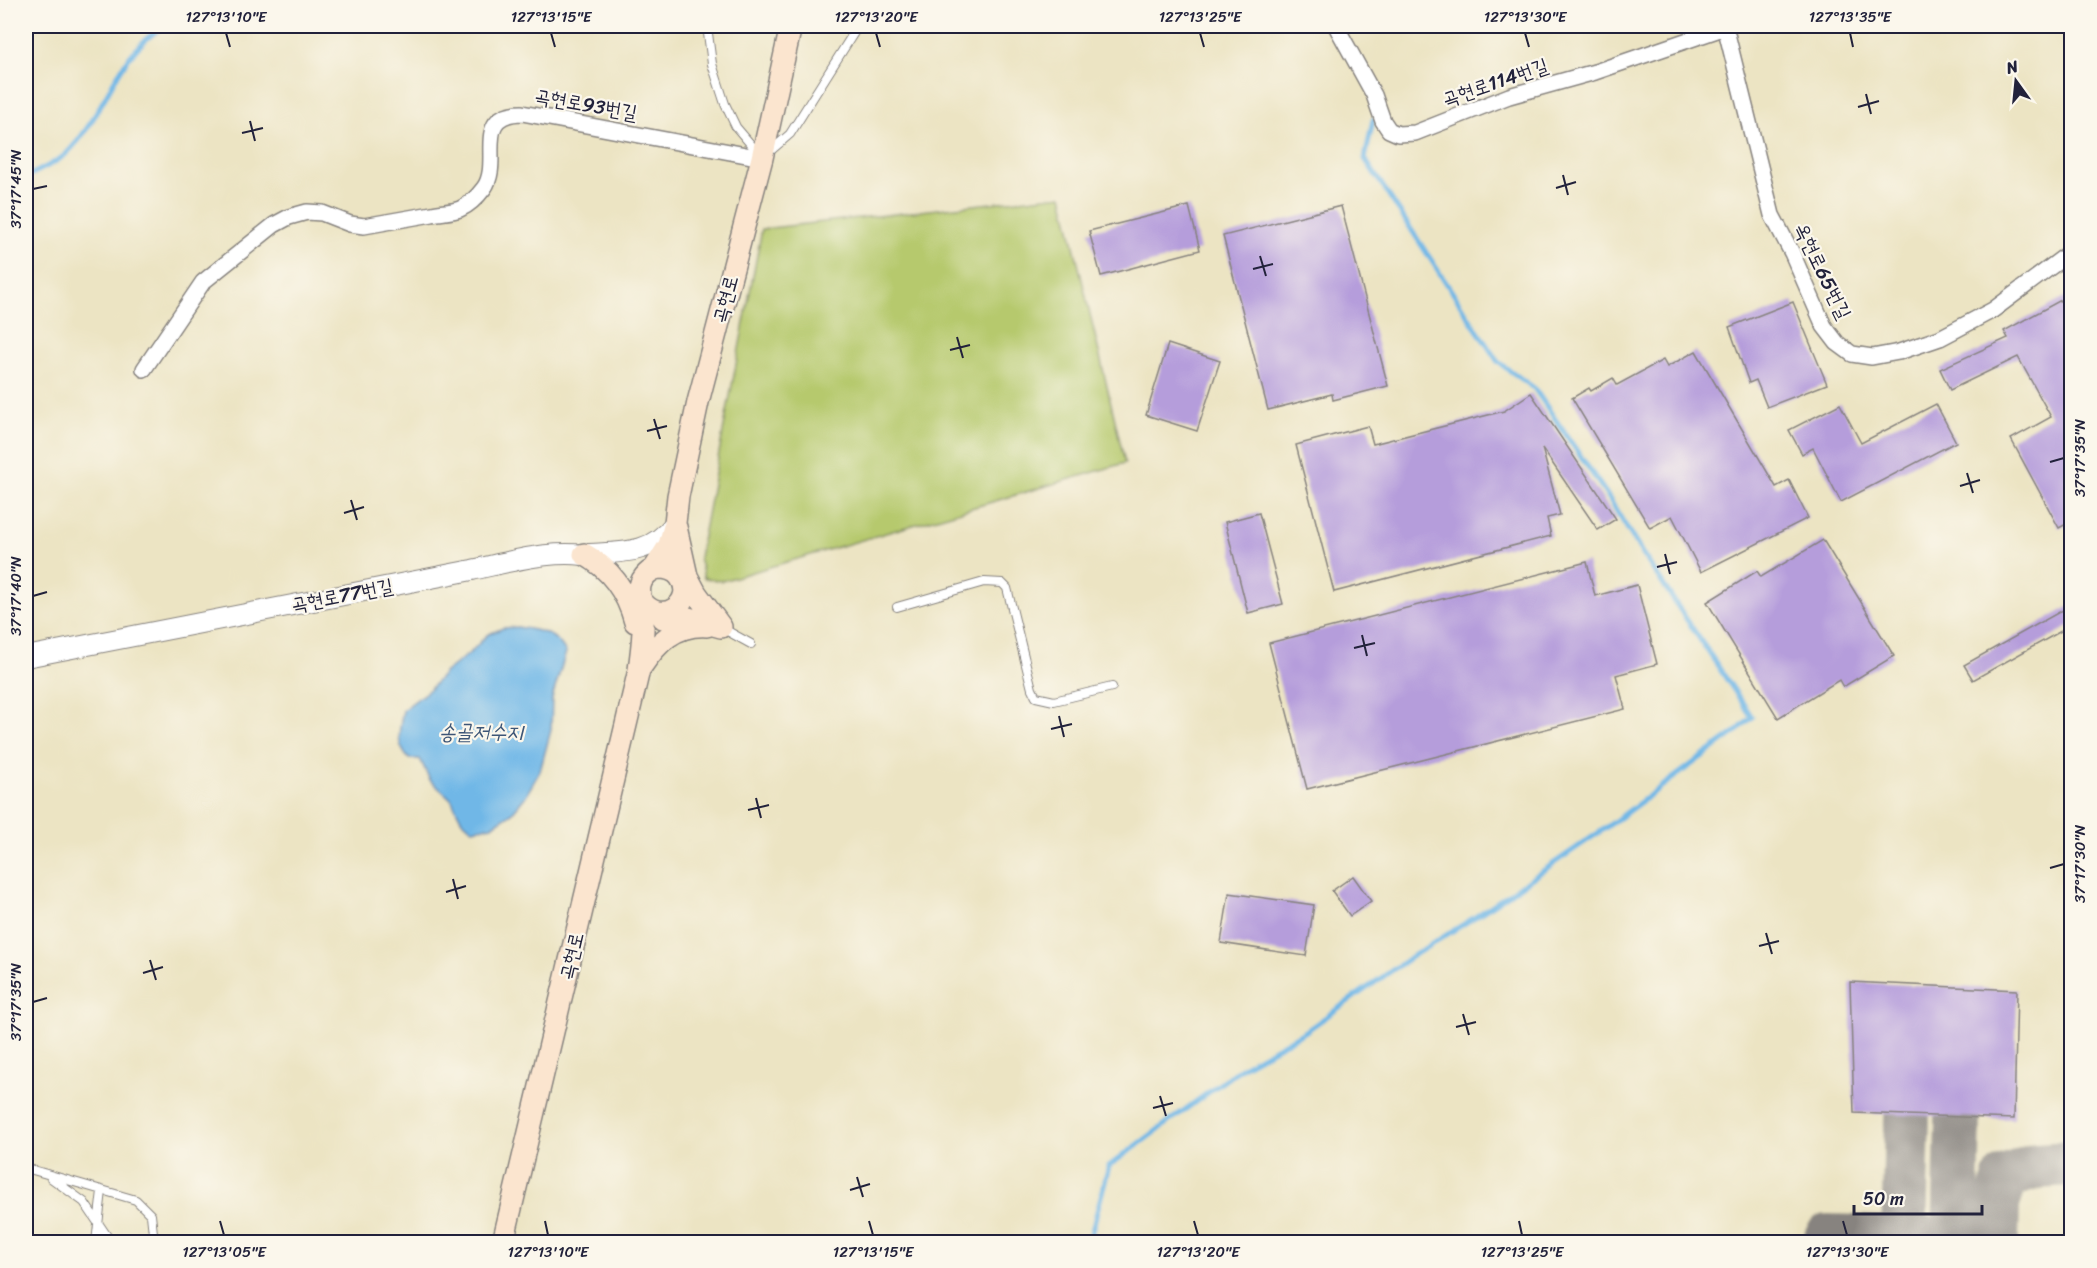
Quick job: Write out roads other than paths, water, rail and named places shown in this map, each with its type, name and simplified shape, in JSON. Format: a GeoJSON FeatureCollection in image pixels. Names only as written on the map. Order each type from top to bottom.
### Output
{"type":"FeatureCollection","features":[{"type":"Feature","properties":{"kind":"main road","name":"곡현로"},"geometry":{"type":"LineString","coordinates":[[641,600],[640,585],[654,569],[669,545],[675,523],[678,496],[698,402],[762,158],[791,26]]}},
{"type":"Feature","properties":{"kind":"main road"},"geometry":{"type":"LineString","coordinates":[[639,670],[666,612],[679,605],[688,586],[677,556],[675,523]]}},
{"type":"Feature","properties":{"kind":"main road"},"geometry":{"type":"LineString","coordinates":[[584,554],[606,568],[615,578],[627,601],[633,614],[639,643],[639,670]]}},
{"type":"Feature","properties":{"kind":"main road"},"geometry":{"type":"LineString","coordinates":[[654,569],[669,569],[675,572],[688,586],[704,612],[721,627]]}},
{"type":"Feature","properties":{"kind":"main road"},"geometry":{"type":"LineString","coordinates":[[639,670],[643,629],[641,600]]}},
{"type":"Feature","properties":{"kind":"main road"},"geometry":{"type":"LineString","coordinates":[[641,600],[652,610],[721,627]]}},
{"type":"Feature","properties":{"kind":"main road"},"geometry":{"type":"LineString","coordinates":[[639,670],[659,642],[670,635],[690,627],[721,627]]}},
{"type":"Feature","properties":{"kind":"main road","name":"곡현로"},"geometry":{"type":"LineString","coordinates":[[503,1242],[639,670]]}},
{"type":"Feature","properties":{"kind":"street","name":"곡현로114번길"},"geometry":{"type":"LineString","coordinates":[[1336,26],[1374,95],[1383,121],[1389,130],[1398,134],[1414,133],[1509,96],[1595,72],[1726,26]]}},
{"type":"Feature","properties":{"kind":"street","name":"옥현로65번길"},"geometry":{"type":"LineString","coordinates":[[1726,26],[1772,215],[1824,326],[1837,342],[1852,354],[1872,357],[1899,352],[1940,338],[1993,310],[2072,251]]}},
{"type":"Feature","properties":{"kind":"street","name":"곡현로93번길"},"geometry":{"type":"LineString","coordinates":[[144,369],[203,282],[274,225],[289,217],[307,212],[322,213],[350,224],[364,226],[459,209],[476,198],[486,185],[490,171],[491,131],[498,120],[509,113],[522,113],[762,158]]}},
{"type":"Feature","properties":{"kind":"street"},"geometry":{"type":"LineString","coordinates":[[584,554],[623,553],[645,548],[659,541],[675,523]]}},
{"type":"Feature","properties":{"kind":"street","name":"곡현로77번길"},"geometry":{"type":"LineString","coordinates":[[26,657],[520,559],[567,554],[584,554],[610,562],[641,600]]}},
{"type":"Feature","properties":{"kind":"street"},"geometry":{"type":"LineString","coordinates":[[584,554],[641,563],[654,569]]}},
{"type":"Feature","properties":{"kind":"lane"},"geometry":{"type":"LineString","coordinates":[[707,26],[712,64],[725,104],[736,127],[762,158],[790,134],[858,26]]}},
{"type":"Feature","properties":{"kind":"lane"},"geometry":{"type":"LineString","coordinates":[[897,607],[984,582],[1002,583],[1007,588],[1032,689],[1036,697],[1054,701],[1112,687]]}},
{"type":"Feature","properties":{"kind":"lane"},"geometry":{"type":"LineString","coordinates":[[721,627],[751,645]]}},
{"type":"Feature","properties":{"kind":"lane"},"geometry":{"type":"LineString","coordinates":[[26,1168],[136,1200],[151,1215],[154,1242]]}},
{"type":"Feature","properties":{"kind":"lane"},"geometry":{"type":"LineString","coordinates":[[45,1174],[84,1202],[111,1242]]}},
{"type":"Feature","properties":{"kind":"lane"},"geometry":{"type":"LineString","coordinates":[[96,1242],[102,1191]]}},
{"type":"Feature","properties":{"kind":"water","name":"송골저수지"},"geometry":{"type":"Polygon","coordinates":[[[518,627],[552,636],[566,652],[552,698],[551,730],[540,771],[525,797],[512,813],[492,826],[472,829],[461,819],[451,799],[430,780],[420,759],[409,759],[404,753],[399,736],[403,710],[430,689],[445,672],[471,652],[487,635],[503,628],[518,627]]]}},
{"type":"Feature","properties":{"kind":"waterway"},"geometry":{"type":"LineString","coordinates":[[26,177],[52,164],[66,154],[80,139],[134,52],[165,26]]}},
{"type":"Feature","properties":{"kind":"waterway"},"geometry":{"type":"LineString","coordinates":[[1089,1242],[1109,1166],[1244,1066],[1306,1031],[1411,957],[1475,917],[1604,829],[1737,731],[1752,717],[1534,388],[1498,362],[1365,159],[1373,120]]}}]}
